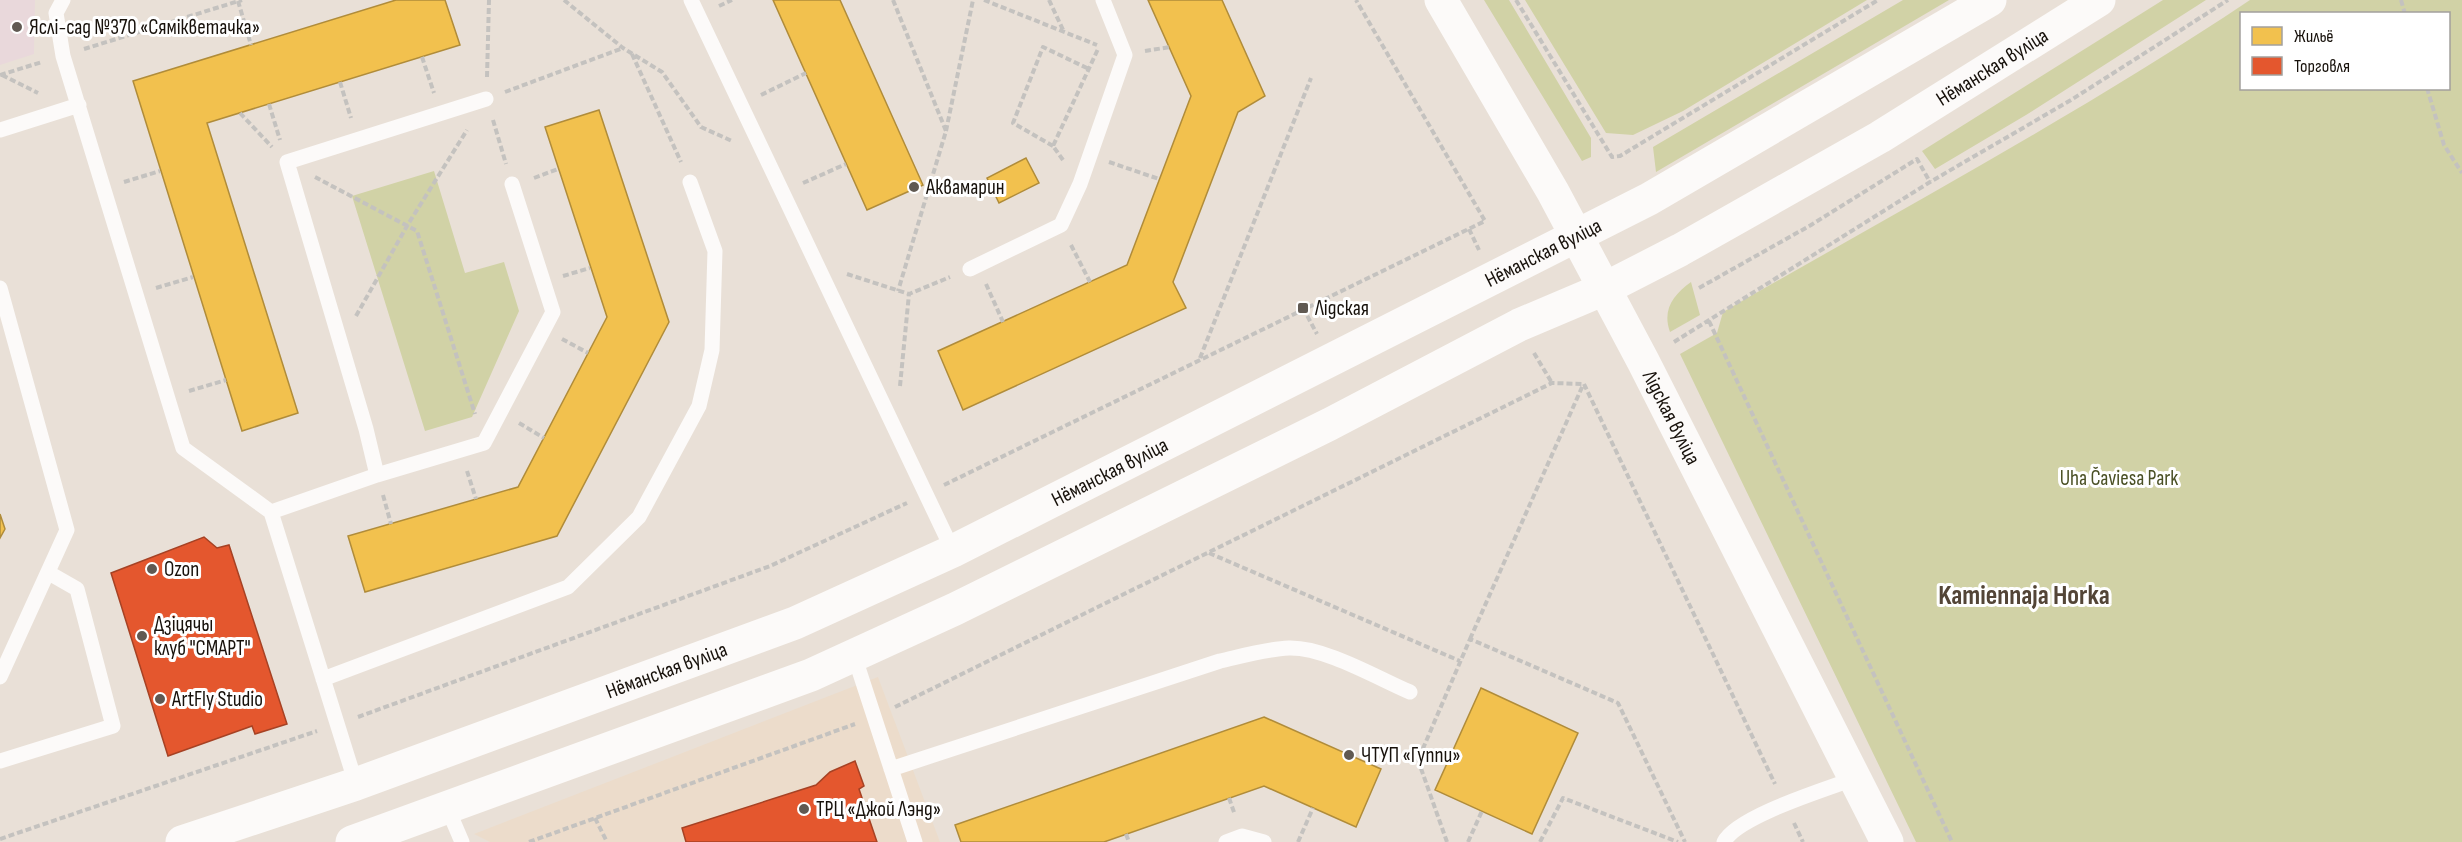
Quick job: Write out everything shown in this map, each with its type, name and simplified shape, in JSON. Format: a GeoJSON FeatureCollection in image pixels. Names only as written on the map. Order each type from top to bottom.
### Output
{"type":"FeatureCollection","features":[{"type":"Feature","properties":{"kind":"main road","name":"Лідская вуліца"},"geometry":{"type":"LineString","coordinates":[[1441,0],[1553,192],[1887,842]]}},
{"type":"Feature","properties":{"kind":"main road","name":"Нёманская вуліца"},"geometry":{"type":"LineString","coordinates":[[182,842],[356,784],[795,623],[953,551],[1649,199],[1990,0]]}},
{"type":"Feature","properties":{"kind":"main road","name":"Нёманская вуліца"},"geometry":{"type":"LineString","coordinates":[[352,842],[811,675],[955,609],[1330,424],[1519,324],[1604,289],[1680,250],[1880,137],[2099,0]]}},
{"type":"Feature","properties":{"kind":"main road"},"geometry":{"type":"LineString","coordinates":[[567,708],[582,758]]}},
{"type":"Feature","properties":{"kind":"lane"},"geometry":{"type":"LineString","coordinates":[[63,0],[56,13],[74,106],[105,188],[183,448],[271,512],[356,784]]}},
{"type":"Feature","properties":{"kind":"lane"},"geometry":{"type":"LineString","coordinates":[[691,0],[953,551]]}},
{"type":"Feature","properties":{"kind":"lane"},"geometry":{"type":"LineString","coordinates":[[974,267],[1061,225],[1080,184],[1125,55],[1103,0]]}},
{"type":"Feature","properties":{"kind":"lane"},"geometry":{"type":"LineString","coordinates":[[377,474],[287,162],[486,99]]}},
{"type":"Feature","properties":{"kind":"lane"},"geometry":{"type":"LineString","coordinates":[[0,130],[74,106]]}},
{"type":"Feature","properties":{"kind":"lane"},"geometry":{"type":"LineString","coordinates":[[323,679],[568,587],[639,517],[699,406],[712,350],[715,251],[690,182]]}},
{"type":"Feature","properties":{"kind":"lane"},"geometry":{"type":"LineString","coordinates":[[271,512],[377,474],[484,443],[553,312],[512,184]]}},
{"type":"Feature","properties":{"kind":"lane"},"geometry":{"type":"LineString","coordinates":[[0,288],[67,530],[0,677]]}},
{"type":"Feature","properties":{"kind":"lane"},"geometry":{"type":"LineString","coordinates":[[0,761],[113,726],[77,589],[49,573]]}},
{"type":"Feature","properties":{"kind":"lane"},"geometry":{"type":"LineString","coordinates":[[891,769],[1220,661],[1267,651],[1290,648],[1317,652],[1410,692]]}},
{"type":"Feature","properties":{"kind":"lane"},"geometry":{"type":"LineString","coordinates":[[854,655],[915,842]]}},
{"type":"Feature","properties":{"kind":"lane"},"geometry":{"type":"LineString","coordinates":[[1724,842],[1729,832],[1785,804],[1856,778]]}},
{"type":"Feature","properties":{"kind":"lane"},"geometry":{"type":"LineString","coordinates":[[447,807],[462,842]]}},
{"type":"Feature","properties":{"kind":"lane"},"geometry":{"type":"LineString","coordinates":[[1226,842],[1242,836],[1264,842]]}},
{"type":"Feature","properties":{"kind":"path"},"geometry":{"type":"LineString","coordinates":[[489,0],[486,99],[512,184]]}},
{"type":"Feature","properties":{"kind":"path"},"geometry":{"type":"LineString","coordinates":[[564,0],[622,48],[662,72],[701,127],[734,142]]}},
{"type":"Feature","properties":{"kind":"path"},"geometry":{"type":"LineString","coordinates":[[892,0],[946,131]]}},
{"type":"Feature","properties":{"kind":"path"},"geometry":{"type":"LineString","coordinates":[[898,291],[946,131],[973,0]]}},
{"type":"Feature","properties":{"kind":"path"},"geometry":{"type":"LineString","coordinates":[[984,0],[1125,55]]}},
{"type":"Feature","properties":{"kind":"path"},"geometry":{"type":"LineString","coordinates":[[1049,0],[1064,32]]}},
{"type":"Feature","properties":{"kind":"path"},"geometry":{"type":"LineString","coordinates":[[0,839],[339,724],[770,566],[926,494],[1199,358],[1485,221],[1356,0]]}},
{"type":"Feature","properties":{"kind":"path"},"geometry":{"type":"LineString","coordinates":[[1516,0],[1612,157],[1620,156],[1878,0]]}},
{"type":"Feature","properties":{"kind":"path"},"geometry":{"type":"LineString","coordinates":[[1674,342],[1930,182],[2071,100],[2229,0]]}},
{"type":"Feature","properties":{"kind":"path"},"geometry":{"type":"LineString","coordinates":[[0,76],[240,1],[251,45]]}},
{"type":"Feature","properties":{"kind":"path"},"geometry":{"type":"LineString","coordinates":[[1053,146],[1099,45]]}},
{"type":"Feature","properties":{"kind":"path"},"geometry":{"type":"LineString","coordinates":[[1080,184],[1053,146],[1013,123],[1042,47],[1089,69]]}},
{"type":"Feature","properties":{"kind":"path"},"geometry":{"type":"LineString","coordinates":[[341,343],[407,226],[486,99],[622,48]]}},
{"type":"Feature","properties":{"kind":"path"},"geometry":{"type":"LineString","coordinates":[[632,54],[690,182]]}},
{"type":"Feature","properties":{"kind":"path"},"geometry":{"type":"LineString","coordinates":[[422,57],[441,114]]}},
{"type":"Feature","properties":{"kind":"path"},"geometry":{"type":"LineString","coordinates":[[740,105],[806,73]]}},
{"type":"Feature","properties":{"kind":"path"},"geometry":{"type":"LineString","coordinates":[[0,76],[74,106]]}},
{"type":"Feature","properties":{"kind":"path"},"geometry":{"type":"LineString","coordinates":[[1199,358],[1311,78]]}},
{"type":"Feature","properties":{"kind":"path"},"geometry":{"type":"LineString","coordinates":[[339,82],[359,140]]}},
{"type":"Feature","properties":{"kind":"path"},"geometry":{"type":"LineString","coordinates":[[2428,90],[2444,145],[2462,173]]}},
{"type":"Feature","properties":{"kind":"path"},"geometry":{"type":"LineString","coordinates":[[269,104],[287,162]]}},
{"type":"Feature","properties":{"kind":"path"},"geometry":{"type":"LineString","coordinates":[[240,113],[287,162],[417,231],[484,443]]}},
{"type":"Feature","properties":{"kind":"path"},"geometry":{"type":"LineString","coordinates":[[1089,156],[1159,179]]}},
{"type":"Feature","properties":{"kind":"path"},"geometry":{"type":"LineString","coordinates":[[1699,288],[1811,225],[1917,159],[1930,182]]}},
{"type":"Feature","properties":{"kind":"path"},"geometry":{"type":"LineString","coordinates":[[783,193],[846,164]]}},
{"type":"Feature","properties":{"kind":"path"},"geometry":{"type":"LineString","coordinates":[[105,188],[160,171]]}},
{"type":"Feature","properties":{"kind":"path"},"geometry":{"type":"LineString","coordinates":[[1061,225],[1090,282]]}},
{"type":"Feature","properties":{"kind":"path"},"geometry":{"type":"LineString","coordinates":[[1469,229],[1480,252]]}},
{"type":"Feature","properties":{"kind":"path"},"geometry":{"type":"LineString","coordinates":[[816,263],[909,294],[939,281]]}},
{"type":"Feature","properties":{"kind":"path"},"geometry":{"type":"LineString","coordinates":[[974,267],[1003,322]]}},
{"type":"Feature","properties":{"kind":"path"},"geometry":{"type":"LineString","coordinates":[[136,295],[193,277]]}},
{"type":"Feature","properties":{"kind":"path"},"geometry":{"type":"LineString","coordinates":[[895,430],[909,294]]}},
{"type":"Feature","properties":{"kind":"path"},"geometry":{"type":"LineString","coordinates":[[1709,320],[1952,842]]}},
{"type":"Feature","properties":{"kind":"path"},"geometry":{"type":"LineString","coordinates":[[1534,353],[1552,383]]}},
{"type":"Feature","properties":{"kind":"path"},"geometry":{"type":"LineString","coordinates":[[167,398],[226,380]]}},
{"type":"Feature","properties":{"kind":"path"},"geometry":{"type":"LineString","coordinates":[[529,842],[874,717],[1552,383],[1584,384]]}},
{"type":"Feature","properties":{"kind":"path"},"geometry":{"type":"LineString","coordinates":[[1447,842],[1418,760],[1584,384]]}},
{"type":"Feature","properties":{"kind":"path"},"geometry":{"type":"LineString","coordinates":[[1584,384],[1803,842]]}},
{"type":"Feature","properties":{"kind":"path"},"geometry":{"type":"LineString","coordinates":[[501,412],[544,438]]}},
{"type":"Feature","properties":{"kind":"path"},"geometry":{"type":"LineString","coordinates":[[461,450],[476,499]]}},
{"type":"Feature","properties":{"kind":"path"},"geometry":{"type":"LineString","coordinates":[[1209,553],[1460,661]]}},
{"type":"Feature","properties":{"kind":"path"},"geometry":{"type":"LineString","coordinates":[[1470,639],[1618,703],[1684,842]]}},
{"type":"Feature","properties":{"kind":"path"},"geometry":{"type":"LineString","coordinates":[[1540,842],[1563,798],[1678,842]]}},
{"type":"Feature","properties":{"kind":"path"},"geometry":{"type":"LineString","coordinates":[[1298,842],[1313,808]]}},
{"type":"Feature","properties":{"kind":"path"},"geometry":{"type":"LineString","coordinates":[[1468,842],[1482,811]]}},
{"type":"Feature","properties":{"kind":"path"},"geometry":{"type":"LineString","coordinates":[[595,818],[607,842]]}},
{"type":"Feature","properties":{"kind":"path"},"geometry":{"type":"LineString","coordinates":[[1126,834],[1129,842]]}},
{"type":"Feature","properties":{"kind":"shaded area","name":"Яслі-сад №370 «Сямікветачка»"},"geometry":{"type":"Polygon","coordinates":[[[0,0],[35,0],[34,54],[0,65],[0,0]]]}},
{"type":"Feature","properties":{"kind":"shaded area"},"geometry":{"type":"Polygon","coordinates":[[[878,677],[940,842],[490,842],[474,834],[878,677]]]}},
{"type":"Feature","properties":{"kind":"green space"},"geometry":{"type":"Polygon","coordinates":[[[1484,0],[1509,0],[1591,138],[1591,157],[1582,161],[1484,0]]]}},
{"type":"Feature","properties":{"kind":"green space"},"geometry":{"type":"Polygon","coordinates":[[[1525,0],[1867,0],[1683,111],[1633,135],[1606,133],[1525,0]]]}},
{"type":"Feature","properties":{"kind":"green space"},"geometry":{"type":"Polygon","coordinates":[[[1903,0],[1949,0],[1656,172],[1653,147],[1903,0]]]}},
{"type":"Feature","properties":{"kind":"green space"},"geometry":{"type":"Polygon","coordinates":[[[2163,0],[2206,0],[2026,115],[1935,169],[1922,151],[2163,0]]]}},
{"type":"Feature","properties":{"kind":"green space","name":"Uha Čaviesa Park"},"geometry":{"type":"Polygon","coordinates":[[[2250,0],[2462,0],[2462,842],[1916,842],[1680,354],[1717,333],[1723,312],[1990,160],[2121,82],[2250,0]]]}},
{"type":"Feature","properties":{"kind":"green space"},"geometry":{"type":"Polygon","coordinates":[[[434,171],[465,273],[504,262],[519,311],[472,417],[425,431],[352,196],[434,171]]]}},
{"type":"Feature","properties":{"kind":"green space"},"geometry":{"type":"Polygon","coordinates":[[[1691,282],[1700,315],[1670,332],[1668,310],[1674,298],[1691,282]]]}},
{"type":"Feature","properties":{"kind":"building: Жильё"},"geometry":{"type":"Polygon","coordinates":[[[396,0],[445,0],[460,45],[207,123],[298,413],[242,431],[133,81],[396,0]]]}},
{"type":"Feature","properties":{"kind":"building: Жильё"},"geometry":{"type":"Polygon","coordinates":[[[773,0],[840,0],[923,185],[867,210],[773,0]]]}},
{"type":"Feature","properties":{"kind":"building: Жильё"},"geometry":{"type":"Polygon","coordinates":[[[1148,0],[1222,0],[1265,96],[1238,112],[1173,282],[1186,308],[963,410],[938,351],[1127,265],[1191,96],[1148,0]]]}},
{"type":"Feature","properties":{"kind":"building: Жильё"},"geometry":{"type":"Polygon","coordinates":[[[599,110],[669,322],[557,536],[365,592],[348,536],[518,487],[607,317],[545,127],[599,110]]]}},
{"type":"Feature","properties":{"kind":"building: Жильё"},"geometry":{"type":"Polygon","coordinates":[[[1026,158],[1039,183],[999,203],[987,178],[1026,158]]]}},
{"type":"Feature","properties":{"kind":"building: Жильё"},"geometry":{"type":"Polygon","coordinates":[[[0,514],[5,529],[0,538],[0,514]]]}},
{"type":"Feature","properties":{"kind":"building: Жильё"},"geometry":{"type":"Polygon","coordinates":[[[1481,688],[1578,733],[1532,834],[1435,790],[1481,688]]]}},
{"type":"Feature","properties":{"kind":"building: Жильё"},"geometry":{"type":"Polygon","coordinates":[[[1264,717],[1381,769],[1356,827],[1264,786],[1104,842],[961,842],[955,825],[1264,717]]]}},
{"type":"Feature","properties":{"kind":"building: Торговля"},"geometry":{"type":"Polygon","coordinates":[[[204,537],[217,548],[229,545],[287,724],[255,734],[252,726],[168,756],[111,573],[204,537]]]}},
{"type":"Feature","properties":{"kind":"building: Торговля","name":"ТРЦ «Джой Лэнд»"},"geometry":{"type":"Polygon","coordinates":[[[855,761],[864,786],[859,789],[877,842],[686,842],[682,828],[816,785],[830,772],[855,761]]]}},
{"type":"Feature","properties":{"kind":"place","name":"Яслі-сад №370 «Сямікветачка»"},"geometry":{"type":"Point","coordinates":[17,27]}},
{"type":"Feature","properties":{"kind":"place","name":"Аквамарин"},"geometry":{"type":"Point","coordinates":[914,187]}},
{"type":"Feature","properties":{"kind":"place","name":"Лідская"},"geometry":{"type":"Point","coordinates":[1303,308]}},
{"type":"Feature","properties":{"kind":"place","name":"Ozon"},"geometry":{"type":"Point","coordinates":[152,569]}},
{"type":"Feature","properties":{"kind":"place","name":"Дзіцячы клуб \"СМАРТ\""},"geometry":{"type":"Point","coordinates":[142,636]}},
{"type":"Feature","properties":{"kind":"place","name":"ArtFly Studio"},"geometry":{"type":"Point","coordinates":[160,699]}},
{"type":"Feature","properties":{"kind":"place","name":"ЧТУП «Гуппи»"},"geometry":{"type":"Point","coordinates":[1349,755]}},
{"type":"Feature","properties":{"kind":"place","name":"ТРЦ «Джой Лэнд»"},"geometry":{"type":"Point","coordinates":[804,809]}},
{"type":"Feature","properties":{"kind":"district","name":"Kamiennaja Horka"},"geometry":{"type":"Point","coordinates":[2024,595]}}]}
